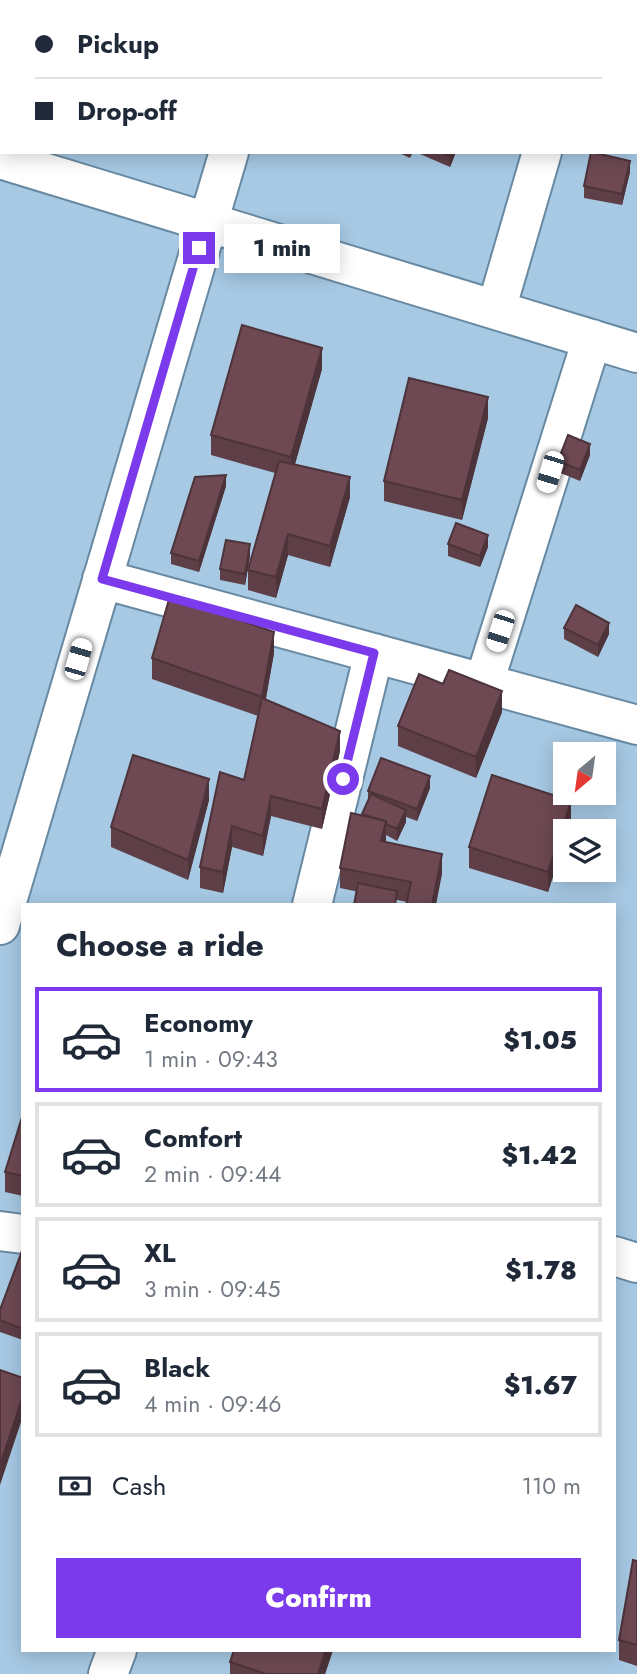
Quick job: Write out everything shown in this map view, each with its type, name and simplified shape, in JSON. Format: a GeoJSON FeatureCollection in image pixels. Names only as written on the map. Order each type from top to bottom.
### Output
{"type":"FeatureCollection","features":[{"type":"Feature","properties":{"kind":"street"},"geometry":{"type":"LineString","coordinates":[[0,925],[228,154]]}},
{"type":"Feature","properties":{"kind":"street"},"geometry":{"type":"LineString","coordinates":[[496,310],[541,154]]}},
{"type":"Feature","properties":{"kind":"street"},"geometry":{"type":"LineString","coordinates":[[0,159],[637,353]]}},
{"type":"Feature","properties":{"kind":"street"},"geometry":{"type":"LineString","coordinates":[[484,684],[592,339]]}},
{"type":"Feature","properties":{"kind":"street"},"geometry":{"type":"LineString","coordinates":[[102,579],[637,725]]}},
{"type":"Feature","properties":{"kind":"street"},"geometry":{"type":"LineString","coordinates":[[312,903],[374,653]]}},
{"type":"Feature","properties":{"kind":"street"},"geometry":{"type":"LineString","coordinates":[[0,1231],[21,1234]]}},
{"type":"Feature","properties":{"kind":"street"},"geometry":{"type":"LineString","coordinates":[[616,1257],[637,1263]]}},
{"type":"Feature","properties":{"kind":"street"},"geometry":{"type":"LineString","coordinates":[[108,1674],[116,1652]]}},
{"type":"Feature","properties":{"kind":"building"},"geometry":{"type":"Polygon","coordinates":[[[591,154],[630,161],[622,194],[584,186],[591,154]]]}},
{"type":"Feature","properties":{"kind":"building"},"geometry":{"type":"Polygon","coordinates":[[[242,325],[322,348],[291,457],[211,435],[242,325]]]}},
{"type":"Feature","properties":{"kind":"building"},"geometry":{"type":"Polygon","coordinates":[[[409,378],[488,397],[462,500],[384,481],[409,378]]]}},
{"type":"Feature","properties":{"kind":"building"},"geometry":{"type":"Polygon","coordinates":[[[568,435],[590,444],[580,470],[558,461],[568,435]]]}},
{"type":"Feature","properties":{"kind":"building"},"geometry":{"type":"Polygon","coordinates":[[[279,461],[350,477],[330,546],[288,534],[276,577],[248,570],[279,461]]]}},
{"type":"Feature","properties":{"kind":"building"},"geometry":{"type":"Polygon","coordinates":[[[226,475],[199,561],[171,553],[195,477],[226,475]]]}},
{"type":"Feature","properties":{"kind":"building"},"geometry":{"type":"Polygon","coordinates":[[[456,523],[488,535],[480,556],[448,544],[456,523]]]}},
{"type":"Feature","properties":{"kind":"building"},"geometry":{"type":"Polygon","coordinates":[[[226,540],[250,544],[245,574],[220,569],[226,540]]]}},
{"type":"Feature","properties":{"kind":"building"},"geometry":{"type":"Polygon","coordinates":[[[170,596],[274,632],[262,697],[152,658],[170,596]]]}},
{"type":"Feature","properties":{"kind":"building"},"geometry":{"type":"Polygon","coordinates":[[[576,605],[609,623],[598,645],[564,628],[576,605]]]}},
{"type":"Feature","properties":{"kind":"building"},"geometry":{"type":"Polygon","coordinates":[[[449,670],[502,691],[476,757],[398,726],[419,674],[443,684],[449,670]]]}},
{"type":"Feature","properties":{"kind":"building"},"geometry":{"type":"Polygon","coordinates":[[[262,698],[340,731],[322,809],[271,796],[263,836],[232,826],[223,872],[200,867],[220,772],[244,780],[262,698]]]}},
{"type":"Feature","properties":{"kind":"building"},"geometry":{"type":"Polygon","coordinates":[[[133,755],[209,779],[188,860],[111,827],[133,755]]]}},
{"type":"Feature","properties":{"kind":"building"},"geometry":{"type":"Polygon","coordinates":[[[381,758],[430,776],[417,809],[368,791],[381,758]]]}},
{"type":"Feature","properties":{"kind":"building"},"geometry":{"type":"Polygon","coordinates":[[[492,775],[553,795],[553,805],[570,805],[565,819],[553,819],[553,857],[548,872],[469,847],[492,775]]]}},
{"type":"Feature","properties":{"kind":"building"},"geometry":{"type":"Polygon","coordinates":[[[371,794],[406,810],[397,829],[386,824],[386,821],[362,814],[371,794]]]}},
{"type":"Feature","properties":{"kind":"building"},"geometry":{"type":"Polygon","coordinates":[[[351,813],[386,821],[381,841],[442,854],[432,903],[406,903],[411,882],[340,868],[351,813]]]}},
{"type":"Feature","properties":{"kind":"building"},"geometry":{"type":"Polygon","coordinates":[[[358,883],[397,891],[395,903],[354,903],[358,883]]]}},
{"type":"Feature","properties":{"kind":"building"},"geometry":{"type":"Polygon","coordinates":[[[21,1120],[21,1176],[5,1172],[21,1120]]]}},
{"type":"Feature","properties":{"kind":"building"},"geometry":{"type":"Polygon","coordinates":[[[21,1253],[21,1328],[0,1320],[0,1310],[21,1253]]]}},
{"type":"Feature","properties":{"kind":"building"},"geometry":{"type":"Polygon","coordinates":[[[0,1370],[21,1377],[21,1402],[0,1465],[0,1370]]]}},
{"type":"Feature","properties":{"kind":"building"},"geometry":{"type":"Polygon","coordinates":[[[633,1560],[637,1561],[637,1645],[619,1640],[633,1560]]]}},
{"type":"Feature","properties":{"kind":"building"},"geometry":{"type":"Polygon","coordinates":[[[233,1652],[325,1652],[318,1674],[266,1674],[230,1662],[233,1652]]]}},
{"type":"Feature","properties":{"kind":"route"},"geometry":{"type":"LineString","coordinates":[[199,248],[102,579],[374,653],[343,779]]}}]}
